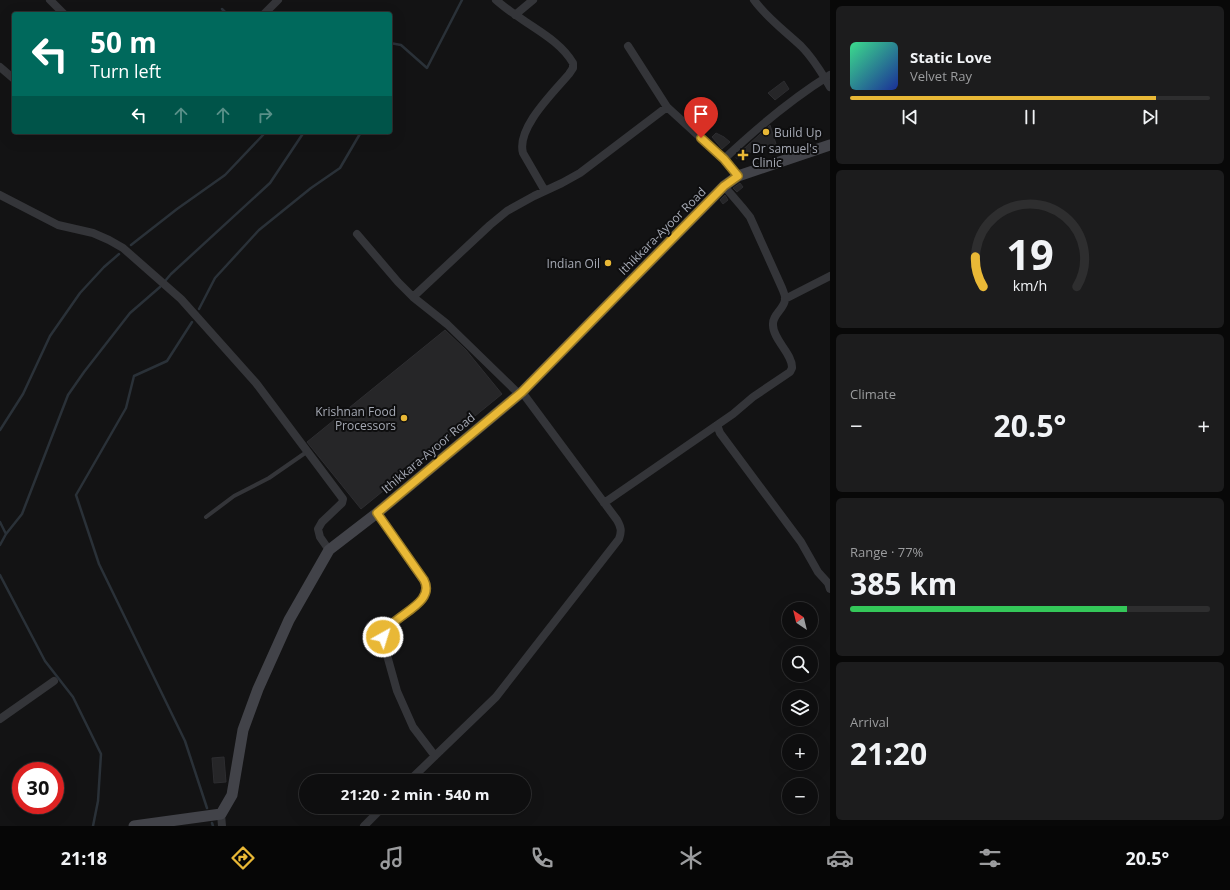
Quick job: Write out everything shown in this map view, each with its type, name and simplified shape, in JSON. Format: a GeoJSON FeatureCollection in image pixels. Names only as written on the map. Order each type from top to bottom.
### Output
{"type":"FeatureCollection","features":[{"type":"Feature","properties":{"kind":"main road","name":"Ithikkara-Ayoor Road"},"geometry":{"type":"LineString","coordinates":[[221,814],[232,795],[243,730],[258,689],[289,620],[329,550],[377,513],[520,393],[724,186],[738,176],[830,146]]}},
{"type":"Feature","properties":{"kind":"main road"},"geometry":{"type":"LineString","coordinates":[[134,826],[221,814]]}},
{"type":"Feature","properties":{"kind":"street"},"geometry":{"type":"LineString","coordinates":[[50,0],[62,12]]}},
{"type":"Feature","properties":{"kind":"street"},"geometry":{"type":"LineString","coordinates":[[266,12],[278,0]]}},
{"type":"Feature","properties":{"kind":"street"},"geometry":{"type":"LineString","coordinates":[[496,0],[515,15],[549,37],[560,47],[573,63],[573,68],[532,120],[522,140],[521,146],[523,153],[545,191]]}},
{"type":"Feature","properties":{"kind":"street"},"geometry":{"type":"LineString","coordinates":[[515,15],[533,0]]}},
{"type":"Feature","properties":{"kind":"street"},"geometry":{"type":"LineString","coordinates":[[754,0],[762,10],[802,47],[828,77],[830,87]]}},
{"type":"Feature","properties":{"kind":"street"},"geometry":{"type":"LineString","coordinates":[[628,46],[667,107],[724,159],[738,176]]}},
{"type":"Feature","properties":{"kind":"street"},"geometry":{"type":"LineString","coordinates":[[0,68],[12,77]]}},
{"type":"Feature","properties":{"kind":"street"},"geometry":{"type":"LineString","coordinates":[[724,159],[756,129],[813,86],[828,77]]}},
{"type":"Feature","properties":{"kind":"street"},"geometry":{"type":"LineString","coordinates":[[413,297],[490,225],[508,211],[580,173],[667,107]]}},
{"type":"Feature","properties":{"kind":"street"},"geometry":{"type":"LineString","coordinates":[[604,504],[733,414],[753,397],[790,372],[792,368],[790,360],[775,333],[773,326],[773,321],[784,304],[785,299],[782,288],[750,217],[724,186]]}},
{"type":"Feature","properties":{"kind":"street"},"geometry":{"type":"LineString","coordinates":[[0,195],[58,225],[93,234],[109,240],[123,248],[181,299],[256,382],[343,499],[340,507],[322,522],[318,529],[320,537],[329,550]]}},
{"type":"Feature","properties":{"kind":"street"},"geometry":{"type":"LineString","coordinates":[[357,234],[398,282],[413,297],[447,324],[520,393],[621,527],[622,532],[619,538],[496,697],[417,774]]}},
{"type":"Feature","properties":{"kind":"street"},"geometry":{"type":"LineString","coordinates":[[785,299],[830,276]]}},
{"type":"Feature","properties":{"kind":"street"},"geometry":{"type":"LineString","coordinates":[[717,425],[720,433],[801,542],[818,572],[828,583],[830,589]]}},
{"type":"Feature","properties":{"kind":"street"},"geometry":{"type":"LineString","coordinates":[[377,513],[427,586],[427,591],[422,600],[387,629],[384,633],[383,641],[389,666],[404,708],[413,727],[435,756]]}},
{"type":"Feature","properties":{"kind":"street"},"geometry":{"type":"LineString","coordinates":[[0,720],[54,681]]}},
{"type":"Feature","properties":{"kind":"street"},"geometry":{"type":"LineString","coordinates":[[221,814],[222,826]]}},
{"type":"Feature","properties":{"kind":"street"},"geometry":{"type":"LineString","coordinates":[[364,826],[376,814]]}},
{"type":"Feature","properties":{"kind":"lane"},"geometry":{"type":"LineString","coordinates":[[206,517],[234,496],[269,478],[308,451]]}},
{"type":"Feature","properties":{"kind":"building"},"geometry":{"type":"Polygon","coordinates":[[[784,81],[789,89],[775,100],[768,93],[784,81]]]}},
{"type":"Feature","properties":{"kind":"building"},"geometry":{"type":"Polygon","coordinates":[[[770,125],[776,144],[748,153],[744,161],[741,157],[736,158],[737,155],[770,125]]]}},
{"type":"Feature","properties":{"kind":"building"},"geometry":{"type":"Polygon","coordinates":[[[716,133],[730,142],[722,149],[712,137],[716,133]]]}},
{"type":"Feature","properties":{"kind":"building"},"geometry":{"type":"Polygon","coordinates":[[[740,183],[743,187],[737,192],[733,188],[740,183]]]}},
{"type":"Feature","properties":{"kind":"building"},"geometry":{"type":"Polygon","coordinates":[[[725,195],[728,200],[723,204],[720,200],[725,195]]]}},
{"type":"Feature","properties":{"kind":"building","name":"Krishnan Food Processors"},"geometry":{"type":"Polygon","coordinates":[[[445,330],[466,350],[502,394],[361,509],[307,442],[445,330]]]}},
{"type":"Feature","properties":{"kind":"building"},"geometry":{"type":"Polygon","coordinates":[[[224,757],[226,782],[214,783],[212,758],[224,757]]]}},
{"type":"Feature","properties":{"kind":"waterway"},"geometry":{"type":"LineString","coordinates":[[392,43],[401,45],[427,68],[462,0]]}},
{"type":"Feature","properties":{"kind":"waterway"},"geometry":{"type":"LineString","coordinates":[[222,9],[225,12]]}},
{"type":"Feature","properties":{"kind":"waterway"},"geometry":{"type":"LineString","coordinates":[[131,245],[177,209],[225,175],[263,134]]}},
{"type":"Feature","properties":{"kind":"waterway"},"geometry":{"type":"LineString","coordinates":[[0,545],[6,534],[22,514],[68,395],[84,372],[130,313],[160,287],[171,274],[270,183],[303,134]]}},
{"type":"Feature","properties":{"kind":"waterway"},"geometry":{"type":"LineString","coordinates":[[199,309],[215,278],[259,230],[311,188],[340,168],[360,134]]}},
{"type":"Feature","properties":{"kind":"waterway"},"geometry":{"type":"LineString","coordinates":[[0,430],[23,394],[50,336],[80,293],[104,267],[119,254]]}},
{"type":"Feature","properties":{"kind":"waterway"},"geometry":{"type":"LineString","coordinates":[[192,322],[167,361],[134,376],[126,408],[76,495],[99,564],[185,741],[207,808]]}},
{"type":"Feature","properties":{"kind":"waterway"},"geometry":{"type":"LineString","coordinates":[[0,522],[6,534]]}},
{"type":"Feature","properties":{"kind":"waterway"},"geometry":{"type":"LineString","coordinates":[[0,575],[45,661],[73,697],[101,754],[98,801],[93,826]]}},
{"type":"Feature","properties":{"kind":"place","name":"Build Up"},"geometry":{"type":"Point","coordinates":[766,132]}},
{"type":"Feature","properties":{"kind":"place","name":"Dr samuel's Clinic"},"geometry":{"type":"Point","coordinates":[743,155]}},
{"type":"Feature","properties":{"kind":"place","name":"Indian Oil"},"geometry":{"type":"Point","coordinates":[608,263]}},
{"type":"Feature","properties":{"kind":"place","name":"Krishnan Food Processors"},"geometry":{"type":"Point","coordinates":[404,418]}},
{"type":"Feature","properties":{"kind":"route"},"geometry":{"type":"LineString","coordinates":[[383,637],[387,629],[422,600],[426,594],[427,586],[377,513],[522,392],[724,186],[738,176],[724,159],[701,138]]}}]}
